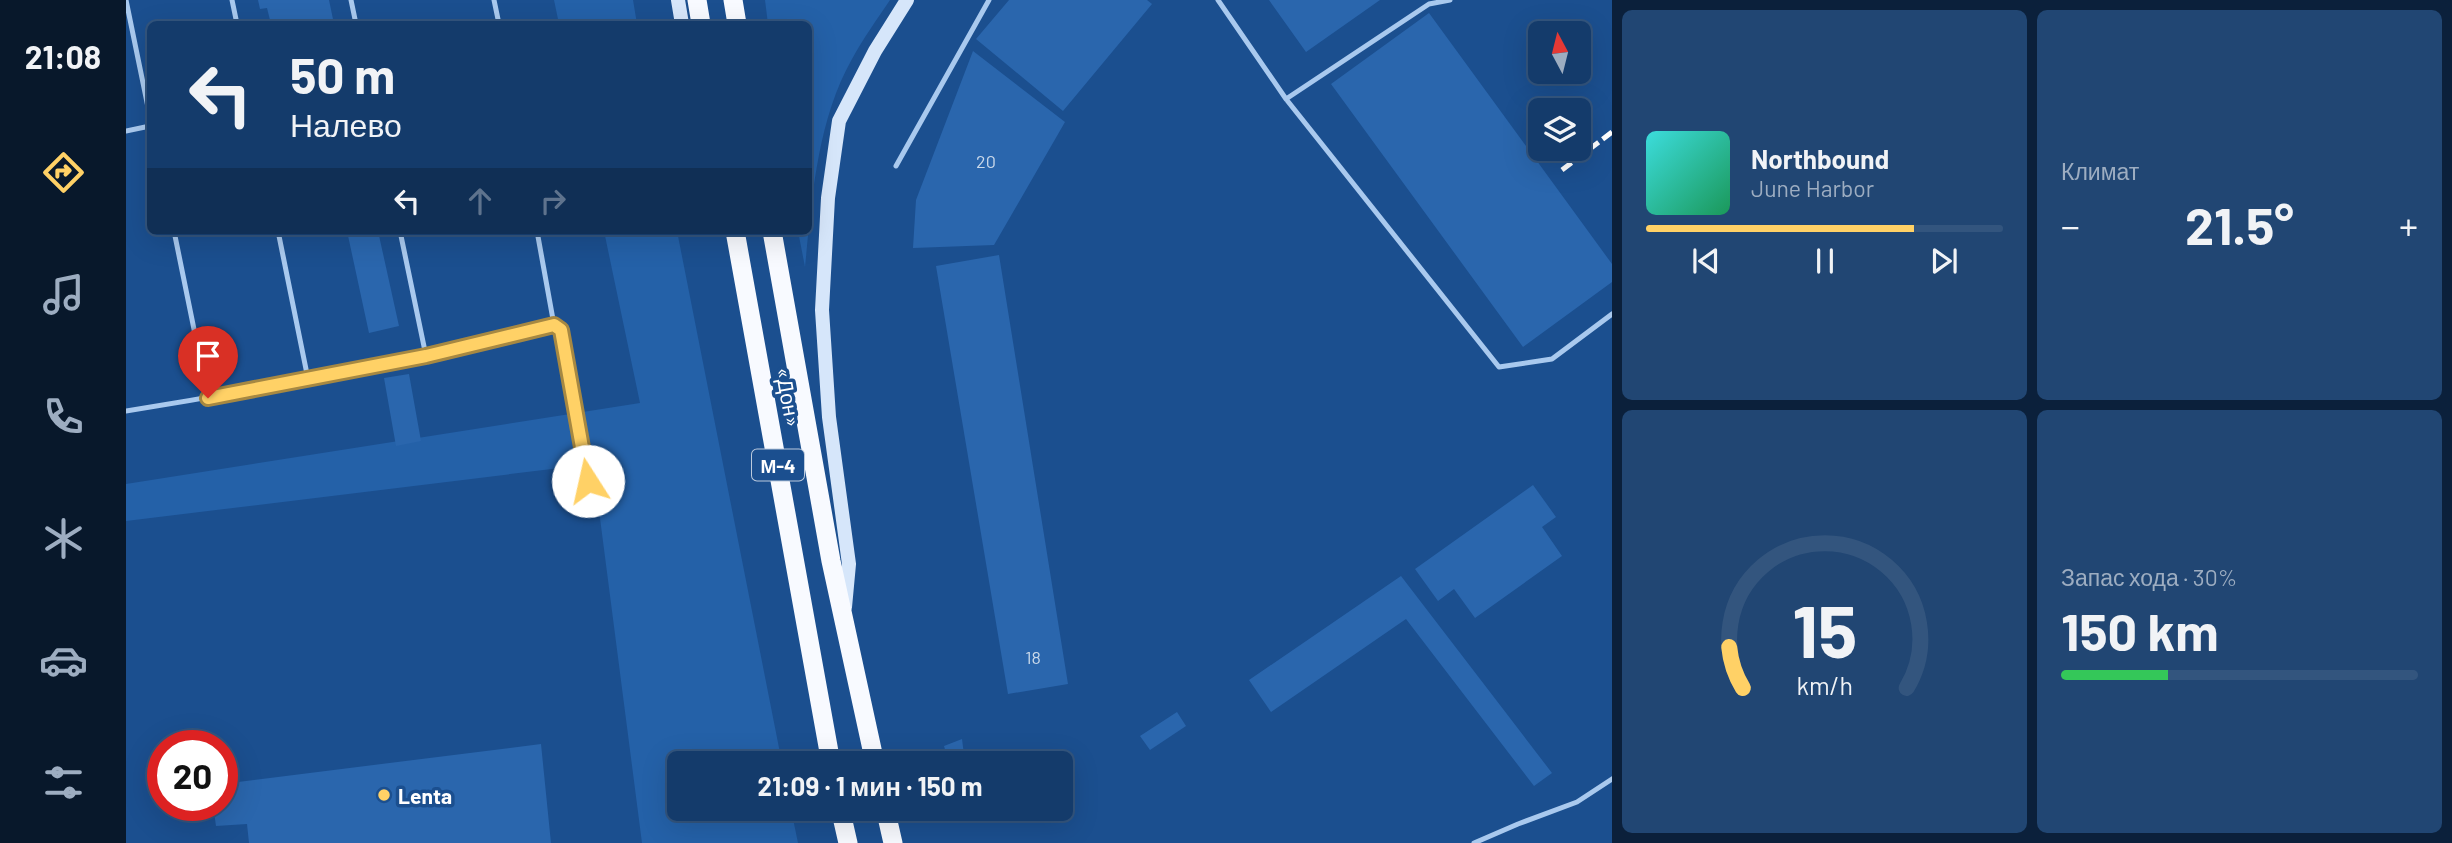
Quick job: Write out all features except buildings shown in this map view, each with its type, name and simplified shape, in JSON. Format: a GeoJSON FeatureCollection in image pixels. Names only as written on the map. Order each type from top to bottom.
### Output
{"type":"FeatureCollection","features":[{"type":"Feature","properties":{"kind":"highway"},"geometry":{"type":"LineString","coordinates":[[697,0],[700,21]]}},
{"type":"Feature","properties":{"kind":"highway"},"geometry":{"type":"LineString","coordinates":[[733,0],[736,21]]}},
{"type":"Feature","properties":{"kind":"highway","name":"«Дон»"},"geometry":{"type":"LineString","coordinates":[[736,235],[829,751]]}},
{"type":"Feature","properties":{"kind":"highway","name":"«Дон»"},"geometry":{"type":"LineString","coordinates":[[773,235],[844,626]]}},
{"type":"Feature","properties":{"kind":"highway","name":"М-4"},"geometry":{"type":"LineString","coordinates":[[844,626],[872,751]]}},
{"type":"Feature","properties":{"kind":"highway"},"geometry":{"type":"LineString","coordinates":[[843,821],[848,843]]}},
{"type":"Feature","properties":{"kind":"highway"},"geometry":{"type":"LineString","coordinates":[[888,821],[893,843]]}},
{"type":"Feature","properties":{"kind":"main road"},"geometry":{"type":"LineString","coordinates":[[678,0],[682,21]]}},
{"type":"Feature","properties":{"kind":"main road"},"geometry":{"type":"LineString","coordinates":[[844,626],[849,564],[829,417],[821,310],[828,198],[839,121],[875,51],[907,0]]}},
{"type":"Feature","properties":{"kind":"lane"},"geometry":{"type":"LineString","coordinates":[[127,0],[147,102]]}},
{"type":"Feature","properties":{"kind":"lane"},"geometry":{"type":"LineString","coordinates":[[232,0],[236,21]]}},
{"type":"Feature","properties":{"kind":"lane"},"geometry":{"type":"LineString","coordinates":[[351,0],[355,21]]}},
{"type":"Feature","properties":{"kind":"lane"},"geometry":{"type":"LineString","coordinates":[[494,0],[498,21]]}},
{"type":"Feature","properties":{"kind":"lane"},"geometry":{"type":"LineString","coordinates":[[896,166],[989,0]]}},
{"type":"Feature","properties":{"kind":"lane"},"geometry":{"type":"LineString","coordinates":[[1219,0],[1286,99],[1499,367],[1552,359],[1612,314]]}},
{"type":"Feature","properties":{"kind":"lane"},"geometry":{"type":"LineString","coordinates":[[1286,99],[1429,4],[1450,0]]}},
{"type":"Feature","properties":{"kind":"lane"},"geometry":{"type":"LineString","coordinates":[[126,131],[147,127]]}},
{"type":"Feature","properties":{"kind":"lane"},"geometry":{"type":"LineString","coordinates":[[175,235],[208,398]]}},
{"type":"Feature","properties":{"kind":"lane"},"geometry":{"type":"LineString","coordinates":[[279,235],[308,379]]}},
{"type":"Feature","properties":{"kind":"lane"},"geometry":{"type":"LineString","coordinates":[[401,235],[426,356]]}},
{"type":"Feature","properties":{"kind":"lane"},"geometry":{"type":"LineString","coordinates":[[538,235],[554,325],[561,330],[588,481]]}},
{"type":"Feature","properties":{"kind":"lane"},"geometry":{"type":"LineString","coordinates":[[126,411],[426,356],[554,325]]}},
{"type":"Feature","properties":{"kind":"lane"},"geometry":{"type":"LineString","coordinates":[[1474,843],[1577,803],[1612,779]]}},
{"type":"Feature","properties":{"kind":"shaded area"},"geometry":{"type":"Polygon","coordinates":[[[554,0],[633,0],[636,21],[558,21],[554,0]]]}},
{"type":"Feature","properties":{"kind":"shaded area"},"geometry":{"type":"Polygon","coordinates":[[[765,0],[890,0],[865,37],[840,83],[824,134],[812,200],[812,21],[768,21],[765,0]]]}},
{"type":"Feature","properties":{"kind":"shaded area"},"geometry":{"type":"Polygon","coordinates":[[[605,235],[678,235],[780,751],[667,751],[667,821],[793,821],[798,843],[642,843],[593,464],[126,521],[126,484],[640,403],[605,235]]]}},
{"type":"Feature","properties":{"kind":"shaded area"},"geometry":{"type":"Polygon","coordinates":[[[799,235],[808,235],[805,267],[799,235]]]}},
{"type":"Feature","properties":{"kind":"railway"},"geometry":{"type":"LineString","coordinates":[[1562,170],[1612,132]]}},
{"type":"Feature","properties":{"kind":"place","name":"Lenta"},"geometry":{"type":"Point","coordinates":[384,795]}},
{"type":"Feature","properties":{"kind":"route"},"geometry":{"type":"LineString","coordinates":[[208,398],[426,356],[554,325],[561,330],[588,481]]}}]}
